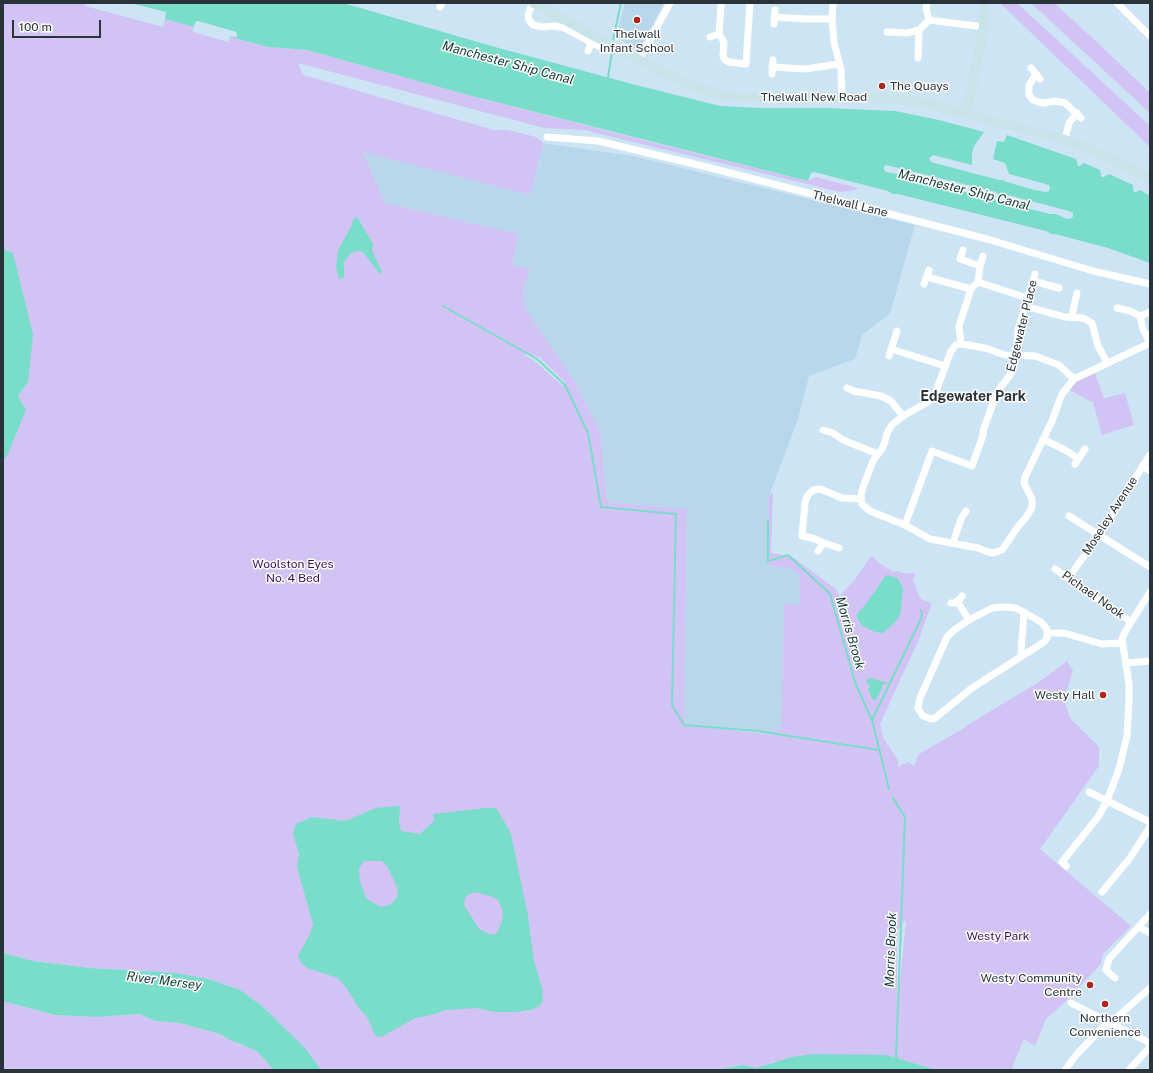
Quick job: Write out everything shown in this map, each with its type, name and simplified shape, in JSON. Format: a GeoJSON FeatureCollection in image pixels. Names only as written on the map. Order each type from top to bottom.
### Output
{"type":"FeatureCollection","features":[{"type":"Feature","properties":{"kind":"main road"},"geometry":{"type":"LineString","coordinates":[[966,114],[984,27],[984,3]]}},
{"type":"Feature","properties":{"kind":"main road","name":"Thelwall New Road"},"geometry":{"type":"LineString","coordinates":[[535,4],[639,60],[683,82],[709,92],[735,97],[842,97],[903,99],[922,102],[1065,139],[1094,149],[1150,178]]}},
{"type":"Feature","properties":{"kind":"street"},"geometry":{"type":"LineString","coordinates":[[639,60],[670,3]]}},
{"type":"Feature","properties":{"kind":"street"},"geometry":{"type":"LineString","coordinates":[[721,5],[719,34],[724,42],[723,56],[725,60],[729,62],[746,64],[750,3]]}},
{"type":"Feature","properties":{"kind":"street"},"geometry":{"type":"LineString","coordinates":[[833,3],[832,19],[834,42],[842,79],[842,97]]}},
{"type":"Feature","properties":{"kind":"street"},"geometry":{"type":"LineString","coordinates":[[927,3],[926,8],[929,20]]}},
{"type":"Feature","properties":{"kind":"street"},"geometry":{"type":"LineString","coordinates":[[1117,3],[1150,36]]}},
{"type":"Feature","properties":{"kind":"street"},"geometry":{"type":"LineString","coordinates":[[535,4],[530,9],[528,15],[529,20],[533,25],[564,28],[598,46]]}},
{"type":"Feature","properties":{"kind":"street"},"geometry":{"type":"LineString","coordinates":[[775,17],[806,20],[832,19]]}},
{"type":"Feature","properties":{"kind":"street"},"geometry":{"type":"LineString","coordinates":[[929,20],[984,27]]}},
{"type":"Feature","properties":{"kind":"street"},"geometry":{"type":"LineString","coordinates":[[887,32],[907,33],[919,30],[929,20]]}},
{"type":"Feature","properties":{"kind":"street"},"geometry":{"type":"LineString","coordinates":[[918,58],[919,30]]}},
{"type":"Feature","properties":{"kind":"street"},"geometry":{"type":"LineString","coordinates":[[710,38],[719,34]]}},
{"type":"Feature","properties":{"kind":"street"},"geometry":{"type":"LineString","coordinates":[[588,51],[591,43]]}},
{"type":"Feature","properties":{"kind":"street"},"geometry":{"type":"LineString","coordinates":[[772,67],[805,69],[839,64]]}},
{"type":"Feature","properties":{"kind":"street"},"geometry":{"type":"LineString","coordinates":[[1036,74],[1029,85],[1028,90],[1029,95],[1033,100],[1044,103],[1059,101],[1065,103],[1079,116],[1068,124],[1065,139]]}},
{"type":"Feature","properties":{"kind":"street","name":"Thelwall Lane"},"geometry":{"type":"LineString","coordinates":[[547,137],[598,141],[711,168],[988,239],[1093,270],[1150,284]]}},
{"type":"Feature","properties":{"kind":"street"},"geometry":{"type":"LineString","coordinates":[[963,250],[960,260],[980,266]]}},
{"type":"Feature","properties":{"kind":"street"},"geometry":{"type":"LineString","coordinates":[[961,344],[959,326],[971,289],[978,282],[983,256]]}},
{"type":"Feature","properties":{"kind":"street"},"geometry":{"type":"LineString","coordinates":[[926,277],[971,289]]}},
{"type":"Feature","properties":{"kind":"street","name":"Edgewater Place"},"geometry":{"type":"LineString","coordinates":[[905,525],[932,452],[972,466],[984,435],[983,431],[997,392],[1010,375],[1016,355],[1018,330],[1034,277],[1059,288]]}},
{"type":"Feature","properties":{"kind":"street"},"geometry":{"type":"LineString","coordinates":[[978,282],[1027,298]]}},
{"type":"Feature","properties":{"kind":"street"},"geometry":{"type":"LineString","coordinates":[[1072,317],[1077,293]]}},
{"type":"Feature","properties":{"kind":"street"},"geometry":{"type":"LineString","coordinates":[[1026,306],[1065,317],[1083,318],[1092,323],[1098,346],[1106,362]]}},
{"type":"Feature","properties":{"kind":"street"},"geometry":{"type":"LineString","coordinates":[[1074,379],[1059,365],[1035,356],[1005,355],[985,348],[961,344],[956,345],[951,351],[938,390],[932,398],[923,405],[896,420],[888,431],[883,447],[873,461],[861,492],[861,499],[864,506],[870,511],[905,525],[930,539],[978,548],[993,553],[1006,547],[1032,507],[1032,499],[1024,483],[1025,477],[1062,394],[1074,379],[1106,362],[1150,343],[1140,316],[1130,311],[1117,308]]}},
{"type":"Feature","properties":{"kind":"street"},"geometry":{"type":"LineString","coordinates":[[1140,316],[1150,312]]}},
{"type":"Feature","properties":{"kind":"street"},"geometry":{"type":"LineString","coordinates":[[897,330],[890,352],[945,366]]}},
{"type":"Feature","properties":{"kind":"street"},"geometry":{"type":"LineString","coordinates":[[847,388],[854,391],[881,396],[891,401],[903,416]]}},
{"type":"Feature","properties":{"kind":"street"},"geometry":{"type":"LineString","coordinates":[[823,430],[833,433],[843,440],[878,454]]}},
{"type":"Feature","properties":{"kind":"street"},"geometry":{"type":"LineString","coordinates":[[1043,439],[1068,451],[1077,462],[1085,449]]}},
{"type":"Feature","properties":{"kind":"street","name":"Moseley Avenue"},"geometry":{"type":"LineString","coordinates":[[1069,577],[1099,535],[1150,455]]}},
{"type":"Feature","properties":{"kind":"street"},"geometry":{"type":"LineString","coordinates":[[1142,466],[1150,471]]}},
{"type":"Feature","properties":{"kind":"street"},"geometry":{"type":"LineString","coordinates":[[839,548],[802,536],[807,496],[813,490],[820,489],[842,498],[861,499]]}},
{"type":"Feature","properties":{"kind":"street"},"geometry":{"type":"LineString","coordinates":[[953,543],[961,519],[966,511]]}},
{"type":"Feature","properties":{"kind":"street"},"geometry":{"type":"LineString","coordinates":[[1069,516],[1150,567]]}},
{"type":"Feature","properties":{"kind":"street"},"geometry":{"type":"LineString","coordinates":[[818,551],[824,543]]}},
{"type":"Feature","properties":{"kind":"street","name":"Pichael Nook"},"geometry":{"type":"LineString","coordinates":[[1055,569],[1069,577],[1131,622]]}},
{"type":"Feature","properties":{"kind":"street"},"geometry":{"type":"LineString","coordinates":[[1066,866],[1062,862],[1098,817],[1107,801],[1119,769],[1128,727],[1130,703],[1129,684],[1122,643],[1125,632],[1150,593]]}},
{"type":"Feature","properties":{"kind":"street"},"geometry":{"type":"LineString","coordinates":[[957,600],[969,620]]}},
{"type":"Feature","properties":{"kind":"street"},"geometry":{"type":"LineString","coordinates":[[992,608],[1016,608],[1024,612],[1041,622],[1047,629],[1044,642],[972,688],[935,718],[931,719],[923,716],[918,708],[920,698],[947,637],[954,630],[969,620],[992,608]]}},
{"type":"Feature","properties":{"kind":"street"},"geometry":{"type":"LineString","coordinates":[[1022,656],[1024,612]]}},
{"type":"Feature","properties":{"kind":"street"},"geometry":{"type":"LineString","coordinates":[[1047,633],[1064,633],[1102,644],[1122,643]]}},
{"type":"Feature","properties":{"kind":"street"},"geometry":{"type":"LineString","coordinates":[[1126,663],[1150,661]]}},
{"type":"Feature","properties":{"kind":"street"},"geometry":{"type":"LineString","coordinates":[[1089,792],[1150,822]]}},
{"type":"Feature","properties":{"kind":"street"},"geometry":{"type":"LineString","coordinates":[[1102,892],[1130,858],[1150,827]]}},
{"type":"Feature","properties":{"kind":"street"},"geometry":{"type":"LineString","coordinates":[[1115,978],[1106,970],[1109,959],[1150,914]]}},
{"type":"Feature","properties":{"kind":"street"},"geometry":{"type":"LineString","coordinates":[[1139,927],[1150,933]]}},
{"type":"Feature","properties":{"kind":"street"},"geometry":{"type":"LineString","coordinates":[[1065,1070],[1103,1027],[1150,988]]}},
{"type":"Feature","properties":{"kind":"street"},"geometry":{"type":"LineString","coordinates":[[1071,1003],[1150,1043]]}},
{"type":"Feature","properties":{"kind":"street"},"geometry":{"type":"LineString","coordinates":[[1129,1070],[1150,1047]]}},
{"type":"Feature","properties":{"kind":"shaded area","name":"Thelwall Infant School"},"geometry":{"type":"Polygon","coordinates":[[[625,3],[664,3],[638,51],[616,37],[625,3]]]}},
{"type":"Feature","properties":{"kind":"shaded area"},"geometry":{"type":"Polygon","coordinates":[[[543,143],[633,156],[915,225],[890,314],[862,335],[855,359],[809,376],[798,419],[769,496],[768,566],[792,569],[799,575],[800,605],[784,603],[781,729],[769,732],[684,725],[687,509],[607,502],[600,431],[574,380],[526,310],[523,291],[530,269],[512,264],[519,234],[385,203],[363,151],[530,195],[543,143]]]}},
{"type":"Feature","properties":{"kind":"green space","name":"Woolston Eyes No. 4 Bed"},"geometry":{"type":"Polygon","coordinates":[[[3,3],[86,3],[85,6],[163,27],[165,19],[194,27],[193,32],[228,42],[230,37],[268,47],[307,50],[468,95],[647,141],[808,181],[816,177],[858,188],[855,190],[840,192],[584,130],[544,128],[298,63],[303,75],[494,130],[508,130],[536,137],[543,143],[530,195],[363,152],[385,203],[519,234],[512,264],[530,269],[523,291],[526,310],[574,380],[600,431],[607,502],[687,509],[684,725],[785,736],[769,732],[781,729],[784,603],[800,605],[799,575],[792,569],[768,566],[769,496],[773,492],[771,553],[791,556],[836,589],[840,596],[856,578],[871,556],[894,572],[915,574],[913,580],[919,596],[923,600],[932,603],[919,639],[880,724],[883,738],[898,760],[898,767],[908,762],[914,766],[919,754],[1042,680],[1067,661],[1073,671],[1064,699],[1070,718],[1099,747],[1099,766],[1040,849],[1131,926],[1103,954],[1101,964],[1062,1005],[1046,1019],[1035,1046],[1024,1039],[1011,1070],[937,1070],[886,1055],[773,1062],[764,1067],[757,1068],[743,1065],[717,1070],[321,1070],[305,1048],[261,1005],[240,990],[208,979],[144,971],[90,968],[33,961],[3,953],[3,460],[7,456],[25,410],[18,396],[28,382],[3,239],[3,3]],[[523,354],[533,360],[563,386],[565,382],[539,357],[523,354]],[[906,921],[897,931],[897,1010],[906,921]]]}},
{"type":"Feature","properties":{"kind":"green space"},"geometry":{"type":"Polygon","coordinates":[[[1000,3],[1017,3],[1150,126],[1150,147],[1000,3]]]}},
{"type":"Feature","properties":{"kind":"green space"},"geometry":{"type":"Polygon","coordinates":[[[1031,3],[1054,3],[1098,43],[1150,93],[1150,113],[1031,3]]]}},
{"type":"Feature","properties":{"kind":"green space"},"geometry":{"type":"Polygon","coordinates":[[[1093,368],[1104,398],[1125,393],[1134,425],[1102,435],[1093,402],[1066,388],[1093,368]]]}},
{"type":"Feature","properties":{"kind":"green space"},"geometry":{"type":"Polygon","coordinates":[[[3,1001],[55,1015],[97,1017],[139,1014],[155,1021],[180,1023],[220,1034],[228,1039],[257,1051],[274,1070],[3,1070],[3,1001]]]}},
{"type":"Feature","properties":{"kind":"water","name":"Manchester Ship Canal"},"geometry":{"type":"Polygon","coordinates":[[[130,3],[343,3],[495,47],[720,106],[895,111],[939,120],[984,132],[974,146],[972,165],[933,155],[929,158],[931,162],[1003,180],[1034,190],[1049,191],[1049,185],[1009,174],[1005,163],[993,159],[997,141],[1004,142],[1007,135],[1076,159],[1078,166],[1084,163],[1100,170],[1102,177],[1109,174],[1133,185],[1134,192],[1140,190],[1150,196],[1150,263],[1108,248],[1051,234],[1046,231],[898,194],[892,194],[888,191],[814,172],[811,173],[808,181],[468,95],[307,50],[268,47],[230,37],[237,37],[236,32],[197,21],[194,27],[165,19],[166,12],[130,3]],[[886,165],[883,168],[886,172],[1050,214],[1056,214],[1067,219],[1072,218],[1073,216],[1073,213],[1069,211],[1004,194],[1000,195],[996,192],[886,165]]]}},
{"type":"Feature","properties":{"kind":"water"},"geometry":{"type":"Polygon","coordinates":[[[357,217],[373,244],[372,251],[382,272],[380,274],[363,252],[357,251],[351,253],[344,262],[344,278],[339,279],[336,267],[338,250],[351,227],[354,218],[357,217]]]}},
{"type":"Feature","properties":{"kind":"water"},"geometry":{"type":"Polygon","coordinates":[[[3,239],[5,250],[13,253],[33,335],[28,382],[18,396],[26,410],[7,456],[3,460],[3,239]]]}},
{"type":"Feature","properties":{"kind":"water"},"geometry":{"type":"Polygon","coordinates":[[[886,575],[898,578],[903,589],[899,617],[883,633],[875,632],[861,625],[856,615],[866,604],[886,575]]]}},
{"type":"Feature","properties":{"kind":"water"},"geometry":{"type":"Polygon","coordinates":[[[870,678],[888,683],[882,685],[876,700],[873,700],[868,690],[870,686],[866,681],[870,678]]]}},
{"type":"Feature","properties":{"kind":"water"},"geometry":{"type":"Polygon","coordinates":[[[400,806],[399,824],[401,831],[420,834],[434,821],[433,814],[496,808],[511,834],[528,916],[534,961],[542,988],[543,1001],[539,1006],[534,1009],[517,1012],[495,1012],[476,1008],[446,1010],[415,1018],[383,1036],[378,1037],[375,1035],[367,1017],[338,978],[307,968],[301,963],[298,956],[310,934],[313,924],[297,867],[299,854],[293,834],[296,824],[312,817],[345,821],[376,808],[400,806]],[[364,861],[359,868],[360,882],[366,898],[381,907],[390,905],[397,897],[398,889],[387,866],[382,861],[364,861]],[[478,892],[472,893],[465,897],[464,905],[479,929],[489,934],[495,934],[498,931],[503,918],[502,909],[498,900],[478,892]]]}},
{"type":"Feature","properties":{"kind":"water","name":"River Mersey"},"geometry":{"type":"Polygon","coordinates":[[[3,953],[33,961],[90,968],[175,973],[208,979],[240,990],[261,1005],[305,1048],[321,1070],[274,1070],[257,1051],[228,1039],[220,1034],[180,1023],[155,1021],[139,1014],[97,1017],[55,1015],[3,1001],[3,953]]]}},
{"type":"Feature","properties":{"kind":"water"},"geometry":{"type":"Polygon","coordinates":[[[814,1054],[886,1055],[937,1070],[717,1070],[743,1065],[757,1068],[792,1057],[814,1054]]]}},
{"type":"Feature","properties":{"kind":"pier"},"geometry":{"type":"Polygon","coordinates":[[[197,21],[236,32],[237,37],[230,36],[229,39],[229,34],[235,35],[235,33],[198,23],[196,28],[193,29],[197,21]]]}},
{"type":"Feature","properties":{"kind":"waterway"},"geometry":{"type":"LineString","coordinates":[[613,40],[621,3]]}},
{"type":"Feature","properties":{"kind":"waterway"},"geometry":{"type":"LineString","coordinates":[[608,78],[612,51]]}},
{"type":"Feature","properties":{"kind":"waterway"},"geometry":{"type":"LineString","coordinates":[[443,306],[537,359],[565,385],[588,433],[601,507],[676,514],[672,705],[684,725],[757,731],[879,750]]}},
{"type":"Feature","properties":{"kind":"waterway","name":"Morris Brook"},"geometry":{"type":"LineString","coordinates":[[768,521],[768,561],[788,555],[830,594],[856,685],[872,720],[889,789]]}},
{"type":"Feature","properties":{"kind":"waterway"},"geometry":{"type":"LineString","coordinates":[[872,720],[921,619],[921,610]]}},
{"type":"Feature","properties":{"kind":"waterway","name":"Morris Brook"},"geometry":{"type":"LineString","coordinates":[[893,798],[905,817],[896,1058]]}},
{"type":"Feature","properties":{"kind":"place","name":"Thelwall Infant School"},"geometry":{"type":"Point","coordinates":[637,20]}},
{"type":"Feature","properties":{"kind":"place","name":"The Quays"},"geometry":{"type":"Point","coordinates":[882,86]}},
{"type":"Feature","properties":{"kind":"place","name":"Westy Hall"},"geometry":{"type":"Point","coordinates":[1103,695]}},
{"type":"Feature","properties":{"kind":"place","name":"Westy Community Centre"},"geometry":{"type":"Point","coordinates":[1090,985]}},
{"type":"Feature","properties":{"kind":"place","name":"Northern Convenience"},"geometry":{"type":"Point","coordinates":[1105,1004]}},
{"type":"Feature","properties":{"kind":"district","name":"Edgewater Park"},"geometry":{"type":"Point","coordinates":[973,397]}},
{"type":"Feature","properties":{"kind":"park label","name":"Westy Park"},"geometry":{"type":"Point","coordinates":[998,936]}}]}
